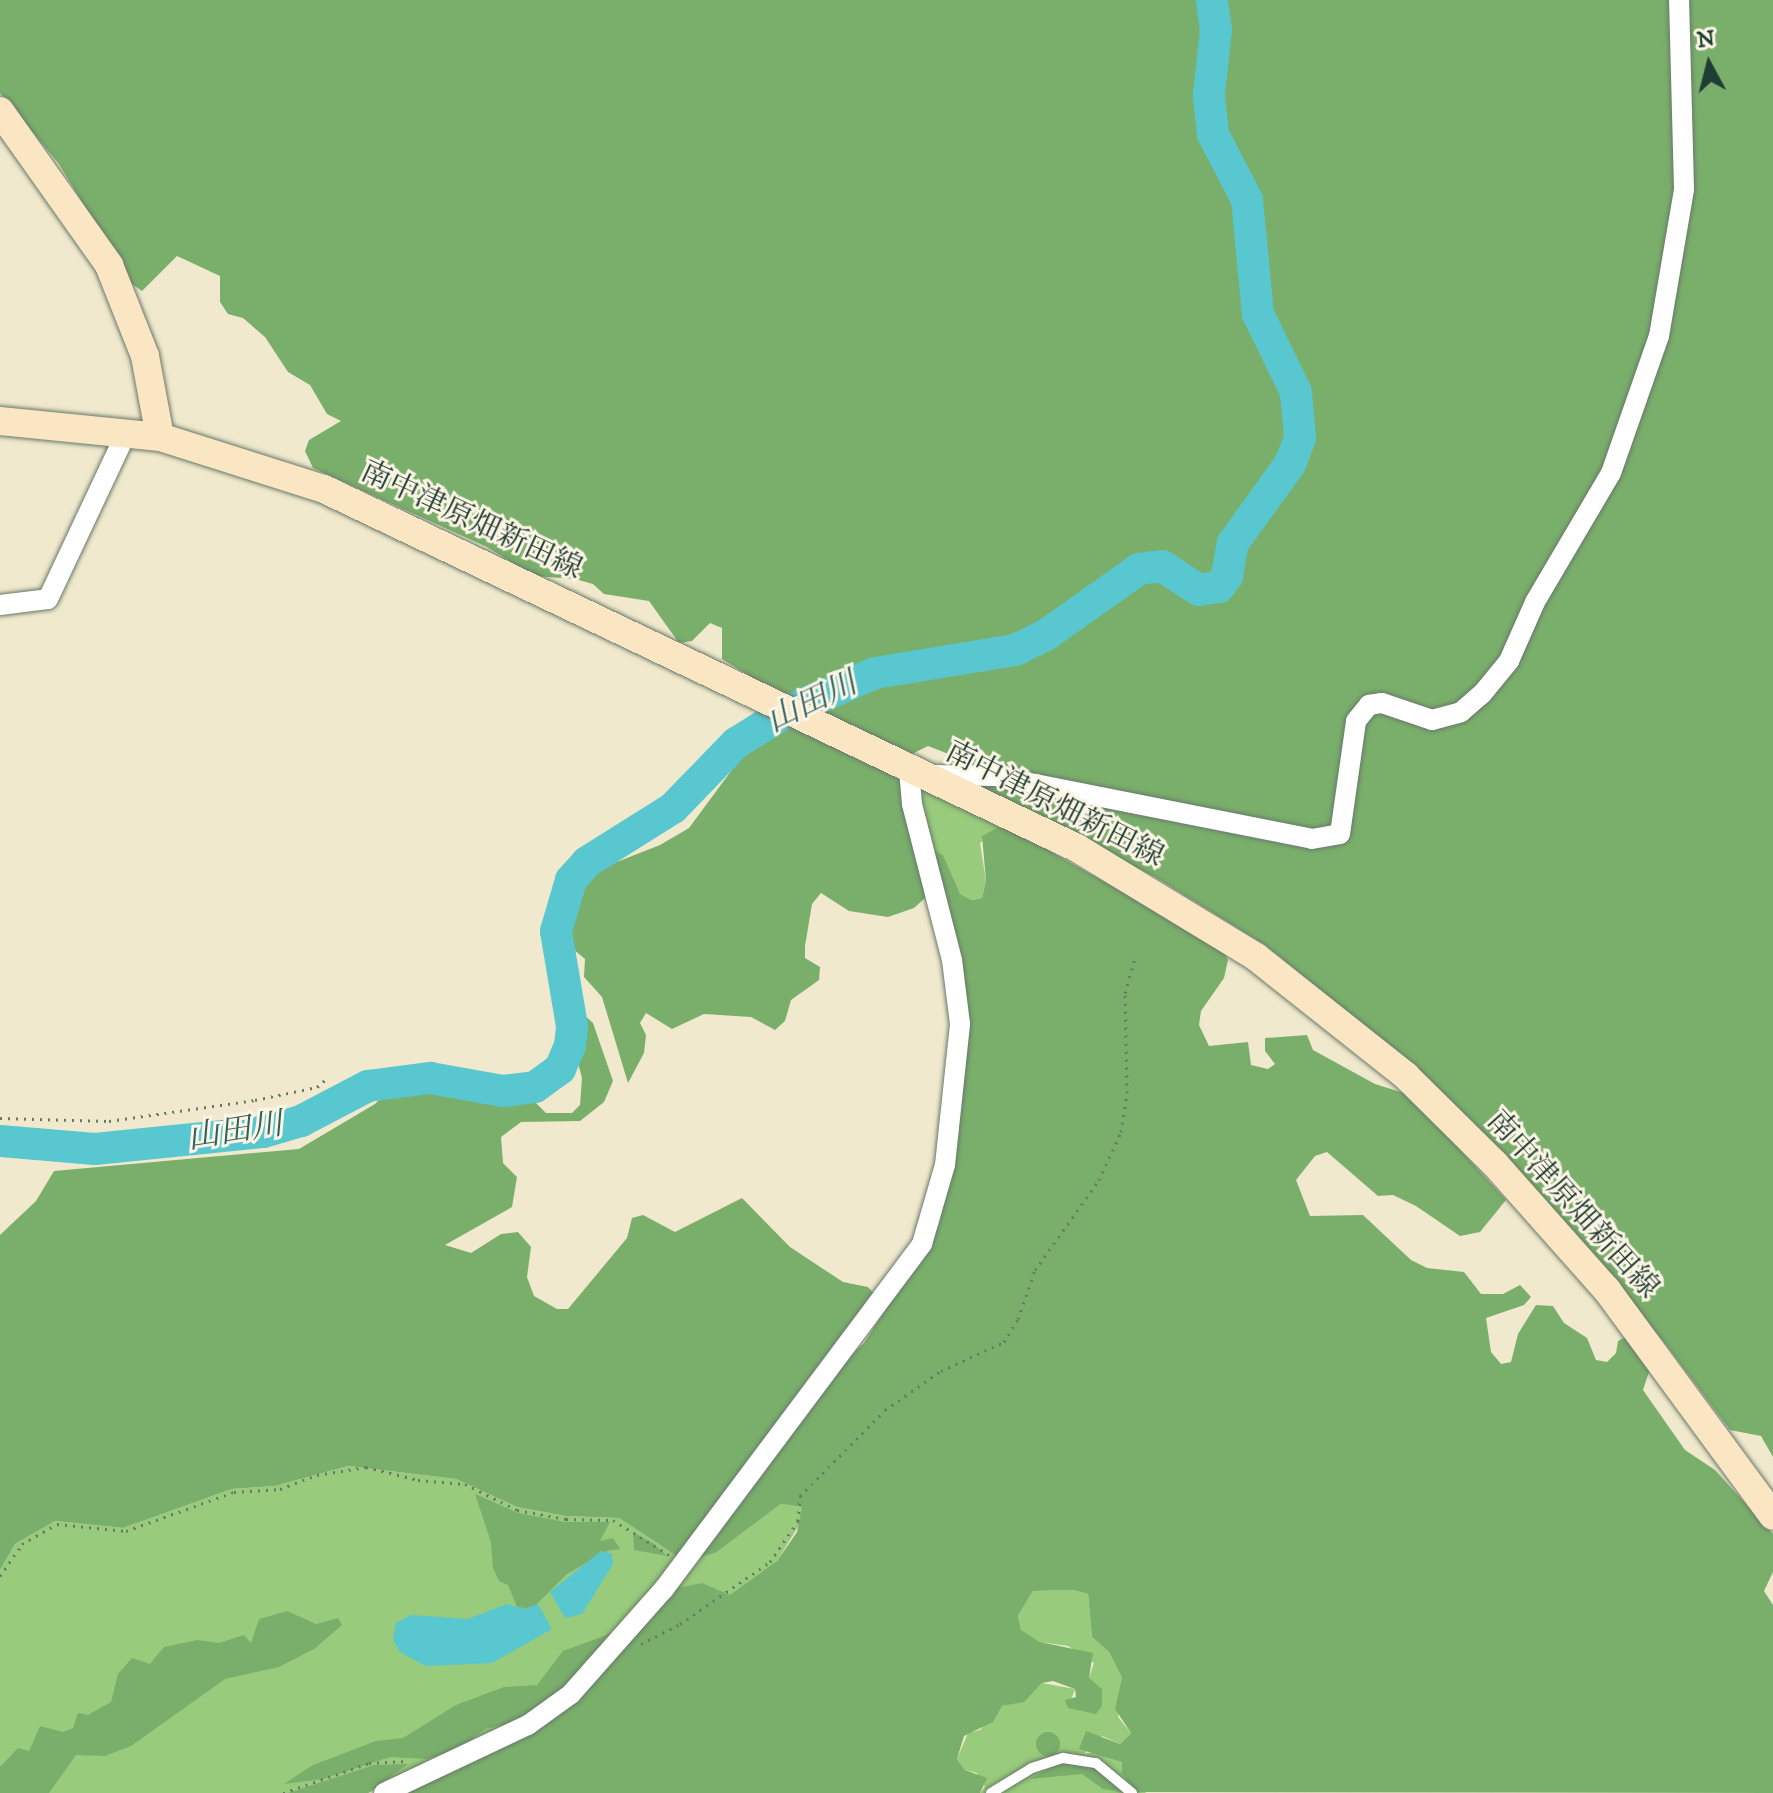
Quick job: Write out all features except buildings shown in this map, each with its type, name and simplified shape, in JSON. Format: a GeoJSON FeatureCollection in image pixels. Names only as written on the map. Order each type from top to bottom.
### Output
{"type":"FeatureCollection","features":[{"type":"Feature","properties":{"kind":"main road"},"geometry":{"type":"LineString","coordinates":[[0,111],[109,265],[145,356],[160,437]]}},
{"type":"Feature","properties":{"kind":"main road","name":"南中津原畑新田線"},"geometry":{"type":"LineString","coordinates":[[0,421],[160,437],[324,489],[1077,848],[1256,957],[1406,1076],[1495,1164],[1607,1290],[1773,1516]]}},
{"type":"Feature","properties":{"kind":"street"},"geometry":{"type":"LineString","coordinates":[[384,1793],[528,1725],[571,1694],[682,1565],[922,1244],[945,1165],[960,1044],[958,995],[912,804],[916,772],[995,776],[1312,839],[1340,834],[1356,721],[1369,705],[1382,703],[1432,720],[1461,712],[1482,694],[1509,661],[1535,602],[1611,473],[1659,336],[1684,189],[1679,0]]}},
{"type":"Feature","properties":{"kind":"street"},"geometry":{"type":"LineString","coordinates":[[0,605],[48,599],[126,433]]}},
{"type":"Feature","properties":{"kind":"lane"},"geometry":{"type":"LineString","coordinates":[[991,1793],[1032,1768],[1063,1758],[1096,1763],[1132,1793]]}},
{"type":"Feature","properties":{"kind":"path"},"geometry":{"type":"LineString","coordinates":[[611,1649],[626,1650],[648,1641],[750,1579],[793,1531],[800,1496],[885,1410],[941,1371],[1004,1342],[1018,1319],[1035,1270],[1099,1180],[1121,1132],[1127,1093],[1125,1002],[1135,957]]}},
{"type":"Feature","properties":{"kind":"path"},"geometry":{"type":"LineString","coordinates":[[0,1118],[109,1121],[255,1100],[317,1087],[325,1080]]}},
{"type":"Feature","properties":{"kind":"path"},"geometry":{"type":"LineString","coordinates":[[0,1576],[22,1544],[57,1524],[126,1531],[234,1492],[280,1489],[317,1475],[366,1467],[418,1480],[465,1484],[517,1510],[566,1519],[613,1520],[654,1541],[682,1565]]}},
{"type":"Feature","properties":{"kind":"path"},"geometry":{"type":"LineString","coordinates":[[283,1793],[369,1763],[414,1761]]}},
{"type":"Feature","properties":{"kind":"green space"},"geometry":{"type":"Polygon","coordinates":[[[0,0],[1773,0],[1773,1457],[1761,1436],[1730,1430],[1664,1342],[1412,1064],[1265,945],[1155,877],[966,779],[946,753],[928,746],[910,755],[753,678],[722,659],[722,628],[710,623],[692,641],[679,643],[649,601],[604,594],[593,584],[575,579],[534,576],[487,547],[313,468],[305,451],[309,440],[341,421],[327,414],[310,385],[288,372],[265,337],[243,318],[228,314],[220,302],[220,276],[177,256],[142,291],[132,284],[59,164],[0,93],[0,0]]]}},
{"type":"Feature","properties":{"kind":"green space"},"geometry":{"type":"Polygon","coordinates":[[[784,719],[903,776],[927,877],[925,898],[914,908],[888,917],[849,911],[821,893],[812,904],[805,946],[805,958],[820,967],[819,980],[791,1000],[785,1021],[775,1030],[751,1017],[704,1014],[672,1029],[646,1013],[640,1023],[646,1035],[644,1053],[628,1083],[602,997],[584,977],[585,959],[573,949],[568,912],[594,871],[660,845],[689,828],[754,740],[784,719]]]}},
{"type":"Feature","properties":{"kind":"green space"},"geometry":{"type":"Polygon","coordinates":[[[925,786],[1003,825],[980,843],[986,881],[982,898],[972,900],[960,894],[928,848],[920,793],[925,786]]]}},
{"type":"Feature","properties":{"kind":"green space"},"geometry":{"type":"Polygon","coordinates":[[[1003,825],[1222,948],[1228,960],[1224,978],[1201,1011],[1199,1025],[1209,1046],[1248,1042],[1251,1065],[1268,1069],[1275,1064],[1265,1051],[1265,1038],[1307,1035],[1313,1050],[1375,1084],[1410,1095],[1506,1200],[1480,1232],[1460,1236],[1416,1206],[1393,1195],[1378,1196],[1327,1152],[1315,1156],[1296,1180],[1310,1216],[1363,1215],[1411,1260],[1427,1268],[1464,1272],[1481,1294],[1503,1294],[1520,1285],[1531,1297],[1524,1305],[1486,1318],[1491,1352],[1501,1364],[1511,1362],[1518,1334],[1536,1305],[1553,1306],[1564,1323],[1587,1338],[1596,1360],[1607,1362],[1616,1353],[1618,1341],[1627,1336],[1650,1369],[1643,1390],[1685,1450],[1715,1470],[1773,1534],[1773,1572],[1764,1591],[1773,1605],[1773,1793],[1136,1792],[1122,1773],[1122,1762],[1079,1749],[1086,1731],[1120,1744],[1131,1733],[1115,1709],[1122,1678],[1109,1652],[1092,1637],[1088,1594],[1073,1590],[1033,1591],[1018,1616],[1021,1630],[1040,1642],[1093,1653],[1089,1678],[1102,1689],[1102,1706],[1096,1714],[1068,1708],[1065,1700],[1076,1697],[1075,1689],[1053,1681],[1042,1683],[1024,1702],[1002,1706],[993,1722],[964,1736],[957,1759],[965,1770],[987,1778],[980,1793],[396,1793],[530,1728],[668,1590],[702,1583],[730,1595],[777,1561],[797,1532],[802,1507],[781,1504],[717,1552],[694,1559],[834,1371],[864,1343],[939,1225],[952,1165],[963,1041],[928,848],[943,855],[960,894],[972,900],[982,898],[986,881],[982,836],[1003,825]]]}},
{"type":"Feature","properties":{"kind":"green space"},"geometry":{"type":"Polygon","coordinates":[[[582,1013],[593,1023],[613,1081],[604,1102],[580,1121],[521,1122],[501,1137],[503,1163],[517,1177],[512,1207],[445,1245],[471,1253],[501,1234],[518,1232],[531,1247],[527,1277],[534,1296],[557,1309],[568,1309],[627,1238],[632,1218],[643,1215],[675,1232],[742,1198],[790,1247],[843,1282],[868,1287],[878,1298],[680,1558],[619,1518],[566,1516],[517,1507],[456,1479],[348,1466],[275,1486],[232,1489],[123,1528],[55,1521],[15,1544],[0,1570],[0,1235],[36,1201],[54,1171],[299,1149],[375,1104],[382,1097],[378,1081],[390,1076],[478,1079],[531,1098],[546,1113],[572,1113],[580,1105],[582,1078],[568,1026],[582,1013]]]}},
{"type":"Feature","properties":{"kind":"green space"},"geometry":{"type":"Polygon","coordinates":[[[348,1466],[456,1479],[517,1507],[566,1516],[619,1518],[665,1548],[717,1552],[781,1504],[802,1507],[804,1517],[777,1561],[757,1579],[730,1596],[701,1583],[531,1718],[425,1772],[368,1793],[0,1793],[0,1570],[15,1544],[55,1521],[123,1528],[232,1489],[275,1486],[348,1466]]]}},
{"type":"Feature","properties":{"kind":"green space"},"geometry":{"type":"Polygon","coordinates":[[[475,1494],[518,1513],[565,1522],[610,1522],[600,1541],[613,1538],[620,1549],[607,1551],[567,1574],[532,1609],[517,1607],[508,1585],[499,1581],[493,1568],[491,1542],[475,1494]]]}},
{"type":"Feature","properties":{"kind":"green space"},"geometry":{"type":"Polygon","coordinates":[[[633,1532],[654,1544],[667,1556],[634,1550],[633,1532]]]}},
{"type":"Feature","properties":{"kind":"green space"},"geometry":{"type":"Polygon","coordinates":[[[1073,1590],[1088,1594],[1092,1637],[1109,1652],[1122,1678],[1118,1717],[1131,1733],[1120,1744],[1102,1736],[1084,1754],[1097,1751],[1122,1762],[1146,1793],[980,1793],[985,1787],[977,1773],[965,1770],[957,1759],[968,1733],[980,1730],[1002,1706],[1024,1701],[1042,1683],[1075,1689],[1068,1708],[1095,1687],[1089,1678],[1094,1663],[1068,1646],[1040,1642],[1021,1631],[1018,1616],[1033,1591],[1073,1590]]]}},
{"type":"Feature","properties":{"kind":"green space"},"geometry":{"type":"Polygon","coordinates":[[[287,1611],[316,1624],[338,1618],[342,1625],[314,1649],[279,1667],[225,1679],[131,1746],[105,1756],[76,1755],[49,1793],[0,1793],[0,1767],[18,1748],[29,1751],[40,1726],[63,1732],[73,1728],[78,1713],[88,1715],[111,1702],[118,1674],[132,1658],[150,1664],[164,1647],[197,1640],[219,1643],[244,1635],[251,1643],[259,1619],[287,1611]]]}},
{"type":"Feature","properties":{"kind":"green space"},"geometry":{"type":"Polygon","coordinates":[[[626,1628],[590,1668],[531,1718],[485,1729],[457,1750],[427,1759],[390,1757],[323,1779],[284,1784],[313,1765],[376,1741],[403,1738],[456,1705],[504,1687],[537,1685],[563,1651],[626,1628]]]}},
{"type":"Feature","properties":{"kind":"green space"},"geometry":{"type":"Polygon","coordinates":[[[1048,1732],[1057,1735],[1060,1744],[1057,1753],[1048,1756],[1039,1753],[1036,1744],[1039,1735],[1048,1732]]]}},
{"type":"Feature","properties":{"kind":"green space"},"geometry":{"type":"Polygon","coordinates":[[[408,1764],[368,1793],[288,1793],[374,1765],[408,1764]]]}},
{"type":"Feature","properties":{"kind":"green space"},"geometry":{"type":"Polygon","coordinates":[[[1059,1764],[1089,1765],[1126,1793],[1103,1789],[1082,1774],[1029,1779],[1059,1764]]]}},
{"type":"Feature","properties":{"kind":"water"},"geometry":{"type":"Polygon","coordinates":[[[601,1551],[612,1554],[613,1564],[582,1614],[565,1618],[550,1592],[601,1551]]]}},
{"type":"Feature","properties":{"kind":"water"},"geometry":{"type":"Polygon","coordinates":[[[507,1604],[524,1609],[538,1604],[552,1629],[492,1663],[425,1666],[400,1652],[393,1640],[396,1623],[411,1615],[468,1619],[507,1604]]]}},
{"type":"Feature","properties":{"kind":"waterway","name":"山田川"},"geometry":{"type":"LineString","coordinates":[[0,1141],[95,1149],[263,1132],[301,1121],[368,1086],[430,1078],[503,1091],[535,1087],[560,1069],[570,1046],[572,1026],[556,931],[571,880],[587,862],[673,808],[736,743],[786,712],[875,673],[1015,650],[1046,635],[1139,569],[1162,566],[1199,590],[1219,587],[1227,576],[1233,543],[1290,464],[1300,438],[1296,392],[1258,314],[1247,200],[1213,134],[1209,95],[1216,30],[1212,0]]}}]}
